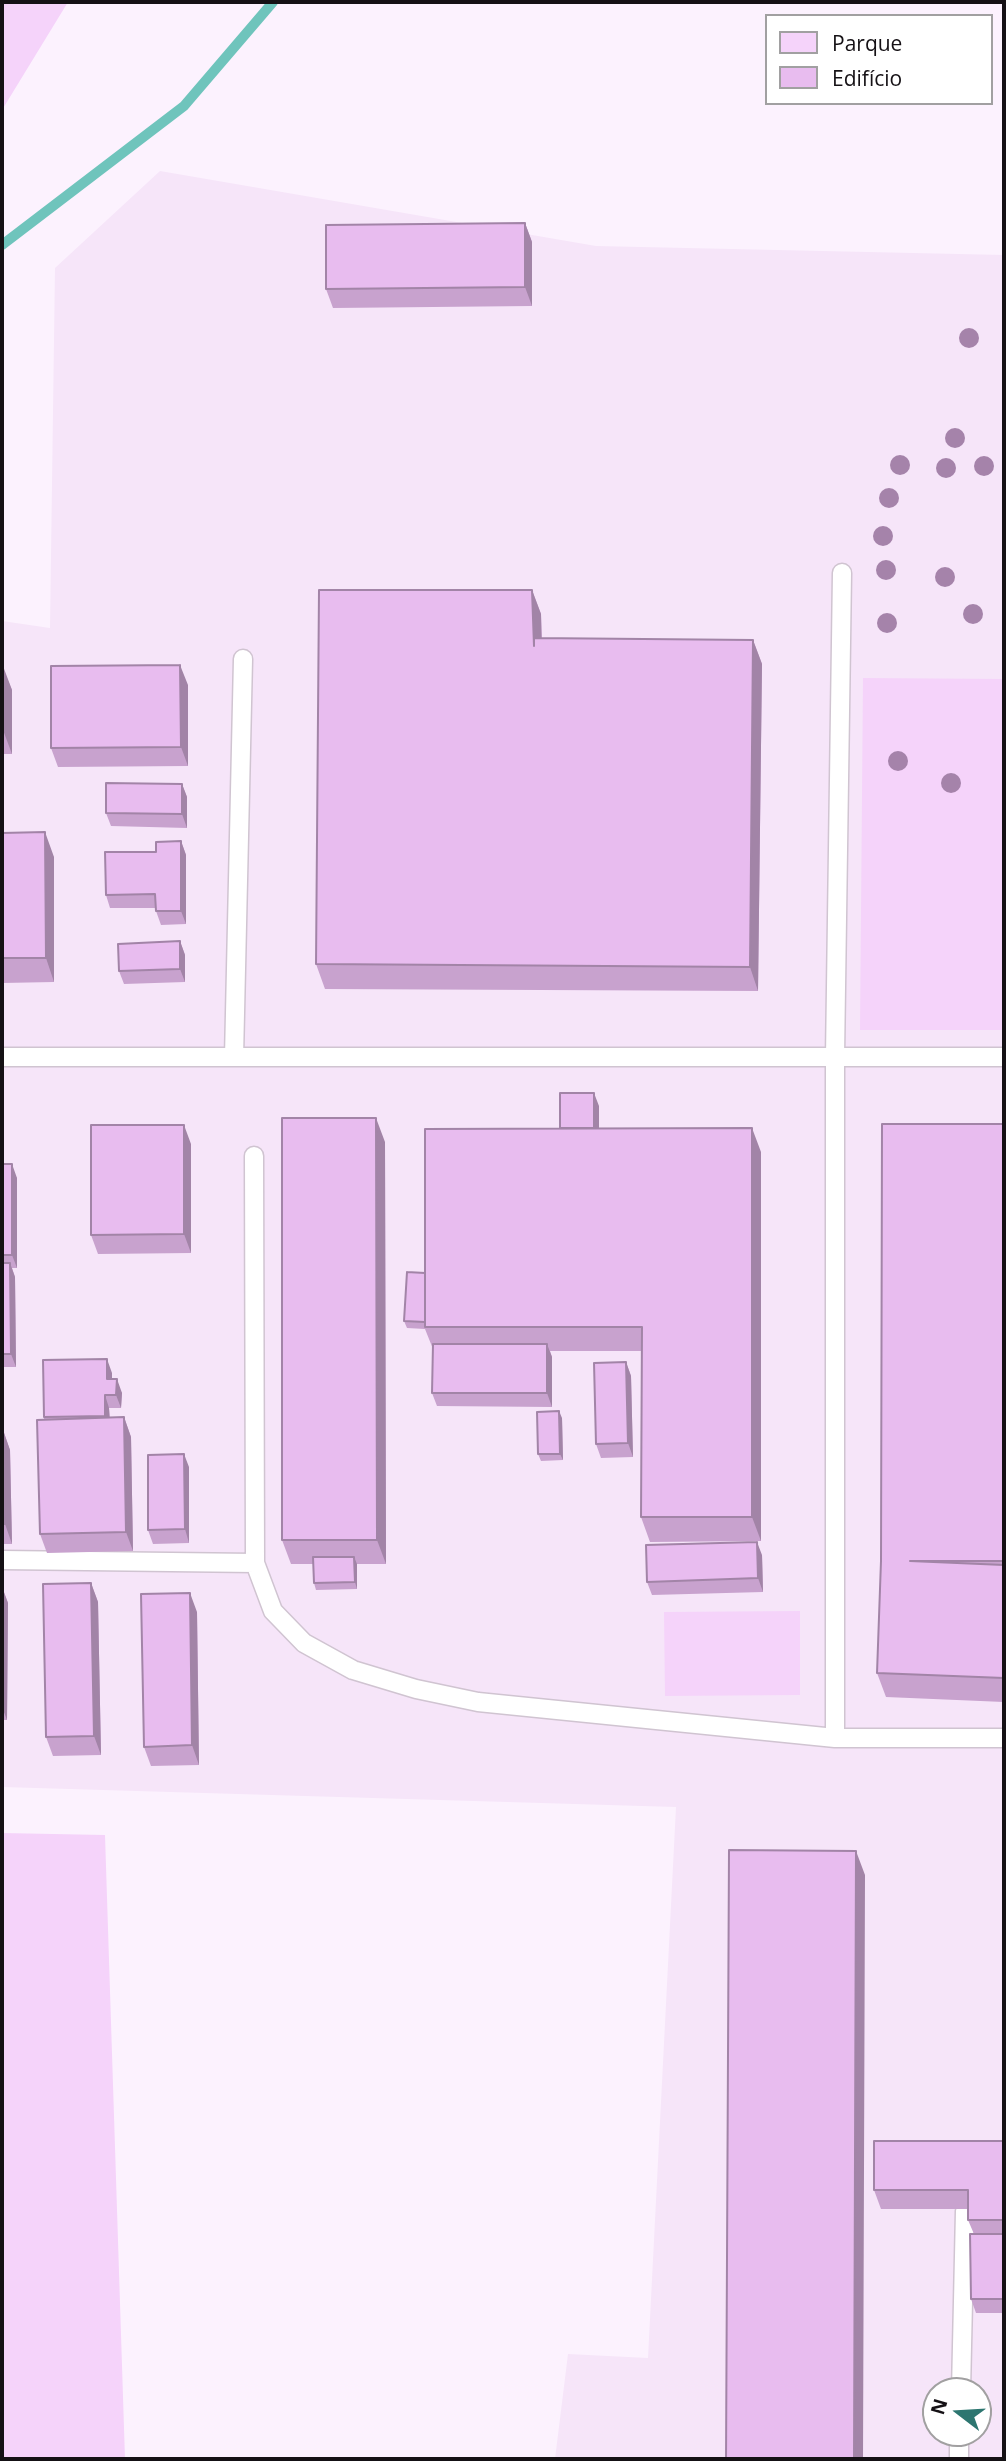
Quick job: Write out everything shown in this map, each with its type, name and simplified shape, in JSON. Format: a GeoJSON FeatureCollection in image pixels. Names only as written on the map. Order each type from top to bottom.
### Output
{"type":"FeatureCollection","features":[{"type":"Feature","properties":{"kind":"lane"},"geometry":{"type":"LineString","coordinates":[[835,1738],[835,1056],[842,573]]}},
{"type":"Feature","properties":{"kind":"lane"},"geometry":{"type":"LineString","coordinates":[[234,1057],[243,659]]}},
{"type":"Feature","properties":{"kind":"lane"},"geometry":{"type":"LineString","coordinates":[[2,1057],[1004,1058]]}},
{"type":"Feature","properties":{"kind":"lane"},"geometry":{"type":"LineString","coordinates":[[254,1156],[255,1563],[273,1611],[304,1643],[353,1670],[416,1689],[478,1702],[835,1738],[1004,1738]]}},
{"type":"Feature","properties":{"kind":"lane"},"geometry":{"type":"LineString","coordinates":[[2,1560],[255,1563]]}},
{"type":"Feature","properties":{"kind":"lane"},"geometry":{"type":"LineString","coordinates":[[961,2377],[965,2211]]}},
{"type":"Feature","properties":{"kind":"shaded area"},"geometry":{"type":"Polygon","coordinates":[[[160,171],[596,246],[1004,255],[1004,2459],[555,2459],[568,2354],[648,2358],[676,1807],[2,1787],[2,621],[50,628],[55,268],[160,171]]]}},
{"type":"Feature","properties":{"kind":"green space"},"geometry":{"type":"Polygon","coordinates":[[[2,2],[68,2],[2,110],[2,2]]]}},
{"type":"Feature","properties":{"kind":"green space"},"geometry":{"type":"Polygon","coordinates":[[[863,678],[1004,679],[1004,1030],[860,1030],[863,678]]]}},
{"type":"Feature","properties":{"kind":"green space"},"geometry":{"type":"Polygon","coordinates":[[[800,1611],[800,1695],[665,1696],[664,1612],[800,1611]]]}},
{"type":"Feature","properties":{"kind":"green space"},"geometry":{"type":"Polygon","coordinates":[[[2,1833],[105,1835],[125,2459],[2,2459],[2,1833]]]}},
{"type":"Feature","properties":{"kind":"building"},"geometry":{"type":"Polygon","coordinates":[[[525,223],[525,287],[326,289],[326,225],[525,223]]]}},
{"type":"Feature","properties":{"kind":"building"},"geometry":{"type":"Polygon","coordinates":[[[319,590],[532,590],[534,646],[534,638],[753,640],[750,967],[316,964],[319,590]]]}},
{"type":"Feature","properties":{"kind":"building"},"geometry":{"type":"Polygon","coordinates":[[[180,665],[181,747],[51,748],[51,666],[180,665]]]}},
{"type":"Feature","properties":{"kind":"building"},"geometry":{"type":"Polygon","coordinates":[[[3,666],[3,730],[2,730],[3,666]]]}},
{"type":"Feature","properties":{"kind":"building"},"geometry":{"type":"Polygon","coordinates":[[[106,783],[182,784],[182,814],[106,813],[106,783]]]}},
{"type":"Feature","properties":{"kind":"building"},"geometry":{"type":"Polygon","coordinates":[[[45,832],[46,958],[2,958],[2,833],[45,832]]]}},
{"type":"Feature","properties":{"kind":"building"},"geometry":{"type":"Polygon","coordinates":[[[181,841],[181,911],[156,911],[155,894],[106,895],[105,852],[156,852],[156,842],[181,841]]]}},
{"type":"Feature","properties":{"kind":"building"},"geometry":{"type":"Polygon","coordinates":[[[180,941],[180,969],[119,971],[118,944],[180,941]]]}},
{"type":"Feature","properties":{"kind":"building"},"geometry":{"type":"Polygon","coordinates":[[[560,1093],[594,1093],[594,1128],[560,1128],[560,1093]]]}},
{"type":"Feature","properties":{"kind":"building"},"geometry":{"type":"Polygon","coordinates":[[[282,1118],[376,1118],[377,1540],[282,1540],[282,1118]]]}},
{"type":"Feature","properties":{"kind":"building"},"geometry":{"type":"Polygon","coordinates":[[[882,1124],[1004,1124],[1004,1561],[910,1561],[1004,1565],[1004,1678],[877,1673],[881,1561],[882,1124]]]}},
{"type":"Feature","properties":{"kind":"building"},"geometry":{"type":"Polygon","coordinates":[[[91,1125],[184,1125],[184,1234],[91,1235],[91,1125]]]}},
{"type":"Feature","properties":{"kind":"building"},"geometry":{"type":"Polygon","coordinates":[[[752,1128],[752,1517],[641,1517],[642,1327],[425,1327],[425,1129],[752,1128]]]}},
{"type":"Feature","properties":{"kind":"building"},"geometry":{"type":"Polygon","coordinates":[[[2,1164],[12,1164],[12,1255],[2,1255],[2,1164]]]}},
{"type":"Feature","properties":{"kind":"building"},"geometry":{"type":"Polygon","coordinates":[[[2,1263],[10,1263],[11,1354],[2,1354],[2,1263]]]}},
{"type":"Feature","properties":{"kind":"building"},"geometry":{"type":"Polygon","coordinates":[[[407,1272],[425,1273],[425,1322],[404,1321],[407,1272]]]}},
{"type":"Feature","properties":{"kind":"building"},"geometry":{"type":"Polygon","coordinates":[[[433,1344],[547,1344],[547,1393],[432,1393],[433,1344]]]}},
{"type":"Feature","properties":{"kind":"building"},"geometry":{"type":"Polygon","coordinates":[[[107,1359],[107,1379],[117,1379],[116,1395],[105,1395],[105,1416],[44,1417],[43,1360],[107,1359]]]}},
{"type":"Feature","properties":{"kind":"building"},"geometry":{"type":"Polygon","coordinates":[[[626,1362],[628,1443],[596,1444],[594,1363],[626,1362]]]}},
{"type":"Feature","properties":{"kind":"building"},"geometry":{"type":"Polygon","coordinates":[[[559,1411],[560,1454],[538,1454],[537,1412],[559,1411]]]}},
{"type":"Feature","properties":{"kind":"building"},"geometry":{"type":"Polygon","coordinates":[[[124,1417],[126,1532],[40,1534],[37,1420],[124,1417]]]}},
{"type":"Feature","properties":{"kind":"building"},"geometry":{"type":"Polygon","coordinates":[[[3,1430],[5,1524],[2,1524],[3,1430]]]}},
{"type":"Feature","properties":{"kind":"building"},"geometry":{"type":"Polygon","coordinates":[[[184,1454],[185,1529],[148,1530],[148,1455],[184,1454]]]}},
{"type":"Feature","properties":{"kind":"building"},"geometry":{"type":"Polygon","coordinates":[[[757,1542],[758,1578],[647,1582],[646,1545],[757,1542]]]}},
{"type":"Feature","properties":{"kind":"building"},"geometry":{"type":"Polygon","coordinates":[[[313,1557],[354,1557],[355,1582],[314,1583],[313,1557]]]}},
{"type":"Feature","properties":{"kind":"building"},"geometry":{"type":"Polygon","coordinates":[[[91,1583],[94,1736],[46,1737],[43,1584],[91,1583]]]}},
{"type":"Feature","properties":{"kind":"building"},"geometry":{"type":"Polygon","coordinates":[[[190,1593],[192,1745],[144,1747],[141,1594],[190,1593]]]}},
{"type":"Feature","properties":{"kind":"building"},"geometry":{"type":"Polygon","coordinates":[[[729,1850],[856,1851],[854,2459],[726,2459],[729,1850]]]}},
{"type":"Feature","properties":{"kind":"building"},"geometry":{"type":"Polygon","coordinates":[[[874,2141],[1004,2141],[1004,2220],[968,2220],[968,2190],[874,2190],[874,2141]]]}},
{"type":"Feature","properties":{"kind":"building"},"geometry":{"type":"Polygon","coordinates":[[[970,2234],[1004,2234],[1004,2299],[971,2299],[970,2234]]]}},
{"type":"Feature","properties":{"kind":"waterway"},"geometry":{"type":"LineString","coordinates":[[2,245],[184,106],[273,2]]}}]}
